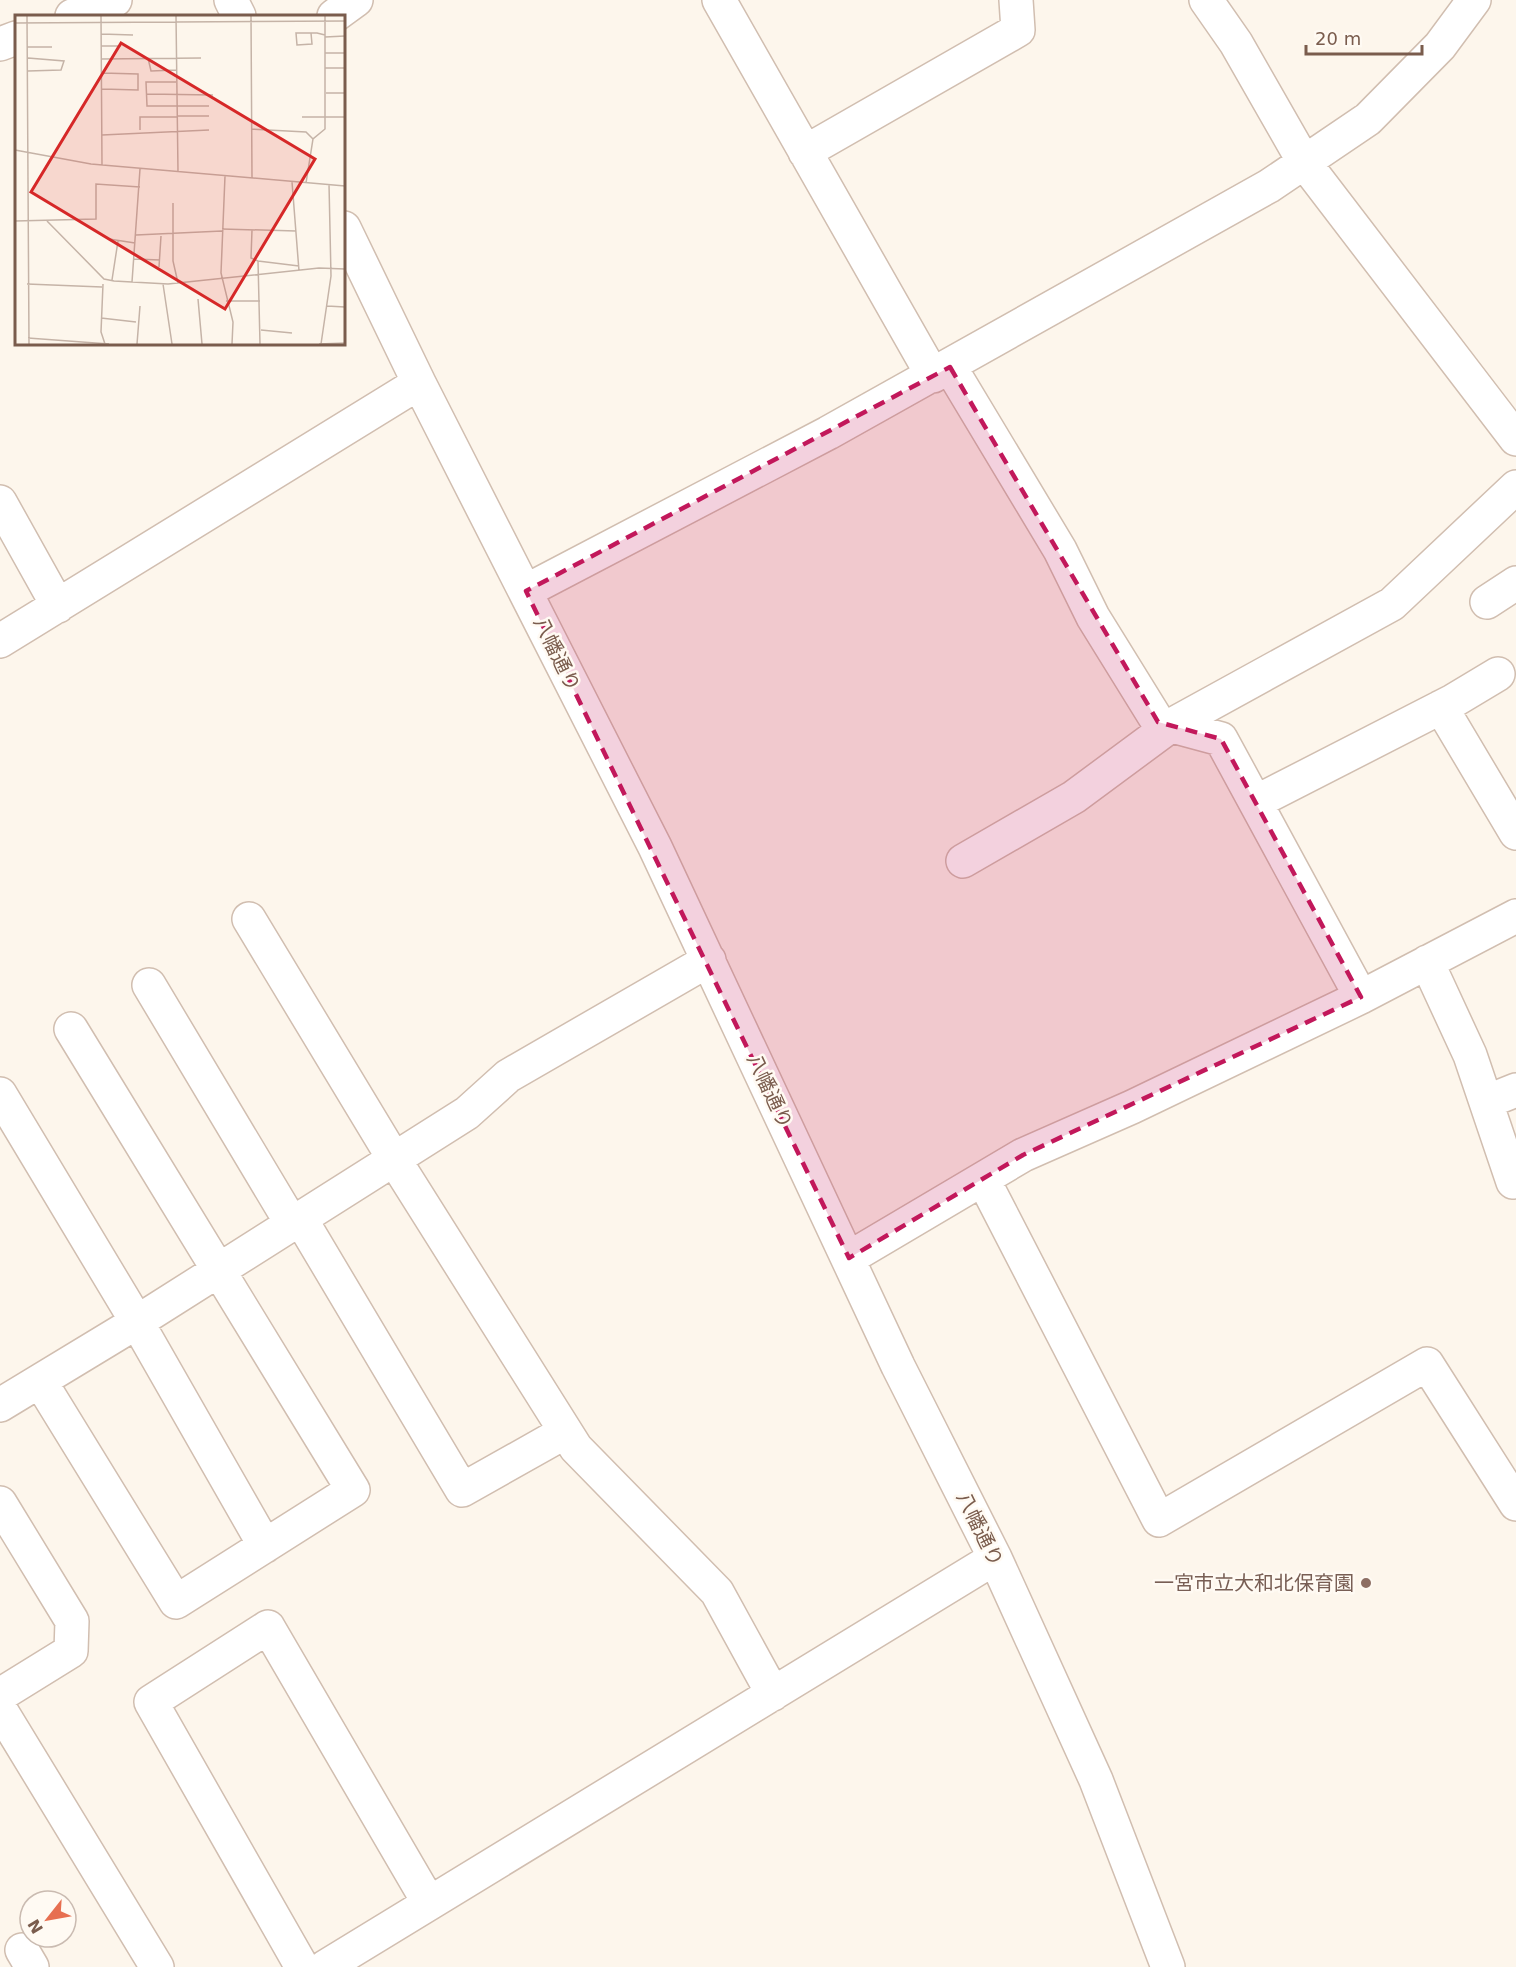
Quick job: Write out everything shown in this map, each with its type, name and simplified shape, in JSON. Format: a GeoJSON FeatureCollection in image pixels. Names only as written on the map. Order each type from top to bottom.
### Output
{"type":"FeatureCollection","features":[{"type":"Feature","properties":{"kind":"street"},"geometry":{"type":"LineString","coordinates":[[75,15],[115,0]]}},
{"type":"Feature","properties":{"kind":"street"},"geometry":{"type":"LineString","coordinates":[[231,0],[238,15]]}},
{"type":"Feature","properties":{"kind":"street"},"geometry":{"type":"LineString","coordinates":[[335,15],[356,0]]}},
{"type":"Feature","properties":{"kind":"street"},"geometry":{"type":"LineString","coordinates":[[718,0],[805,152],[941,371],[1060,550],[1099,627],[1158,722],[1221,739],[1361,997]]}},
{"type":"Feature","properties":{"kind":"street"},"geometry":{"type":"LineString","coordinates":[[805,152],[1018,30],[1016,0]]}},
{"type":"Feature","properties":{"kind":"street"},"geometry":{"type":"LineString","coordinates":[[1206,0],[1236,43],[1304,162],[1516,439]]}},
{"type":"Feature","properties":{"kind":"street"},"geometry":{"type":"LineString","coordinates":[[526,591],[828,433],[1269,186],[1368,119],[1440,46],[1457,8]]}},
{"type":"Feature","properties":{"kind":"street"},"geometry":{"type":"LineString","coordinates":[[0,44],[15,38]]}},
{"type":"Feature","properties":{"kind":"street","name":"八幡通り"},"geometry":{"type":"LineString","coordinates":[[345,230],[655,847],[898,1366],[994,1558],[1096,1780],[1168,1967]]}},
{"type":"Feature","properties":{"kind":"street"},"geometry":{"type":"LineString","coordinates":[[0,641],[420,383]]}},
{"type":"Feature","properties":{"kind":"street"},"geometry":{"type":"LineString","coordinates":[[963,861],[1074,798],[1170,726],[1392,604],[1516,487]]}},
{"type":"Feature","properties":{"kind":"street"},"geometry":{"type":"LineString","coordinates":[[0,502],[58,606]]}},
{"type":"Feature","properties":{"kind":"street"},"geometry":{"type":"LineString","coordinates":[[1487,602],[1516,583]]}},
{"type":"Feature","properties":{"kind":"street"},"geometry":{"type":"LineString","coordinates":[[1256,802],[1441,707],[1498,674]]}},
{"type":"Feature","properties":{"kind":"street"},"geometry":{"type":"LineString","coordinates":[[1441,707],[1516,833]]}},
{"type":"Feature","properties":{"kind":"street"},"geometry":{"type":"LineString","coordinates":[[849,1258],[1023,1155],[1132,1107],[1361,997],[1516,916]]}},
{"type":"Feature","properties":{"kind":"street"},"geometry":{"type":"LineString","coordinates":[[249,919],[394,1159],[565,1432],[576,1448],[717,1592],[773,1694]]}},
{"type":"Feature","properties":{"kind":"street"},"geometry":{"type":"LineString","coordinates":[[0,1405],[137,1322],[466,1113],[508,1076],[709,960]]}},
{"type":"Feature","properties":{"kind":"street"},"geometry":{"type":"LineString","coordinates":[[1427,962],[1470,1055],[1513,1182]]}},
{"type":"Feature","properties":{"kind":"street"},"geometry":{"type":"LineString","coordinates":[[149,985],[462,1490],[565,1432]]}},
{"type":"Feature","properties":{"kind":"street"},"geometry":{"type":"LineString","coordinates":[[40,1381],[176,1602],[353,1490],[71,1029]]}},
{"type":"Feature","properties":{"kind":"street"},"geometry":{"type":"LineString","coordinates":[[1486,1102],[1516,1090]]}},
{"type":"Feature","properties":{"kind":"street"},"geometry":{"type":"LineString","coordinates":[[0,1094],[137,1322],[265,1546]]}},
{"type":"Feature","properties":{"kind":"street"},"geometry":{"type":"LineString","coordinates":[[983,1179],[1159,1520],[1427,1364],[1516,1504]]}},
{"type":"Feature","properties":{"kind":"street"},"geometry":{"type":"LineString","coordinates":[[0,1503],[72,1621],[71,1651],[0,1695]]}},
{"type":"Feature","properties":{"kind":"street"},"geometry":{"type":"LineString","coordinates":[[325,1967],[994,1558]]}},
{"type":"Feature","properties":{"kind":"street"},"geometry":{"type":"LineString","coordinates":[[302,1967],[151,1702],[268,1627],[429,1903]]}},
{"type":"Feature","properties":{"kind":"street"},"geometry":{"type":"LineString","coordinates":[[0,1709],[157,1967]]}},
{"type":"Feature","properties":{"kind":"highlighted area"},"geometry":{"type":"Polygon","coordinates":[[[950,367],[1158,722],[1221,739],[1361,997],[1023,1155],[849,1258],[526,591],[950,367]]]}},
{"type":"Feature","properties":{"kind":"place","name":"一宮市立大和北保育園"},"geometry":{"type":"Point","coordinates":[1366,1583]}}]}
